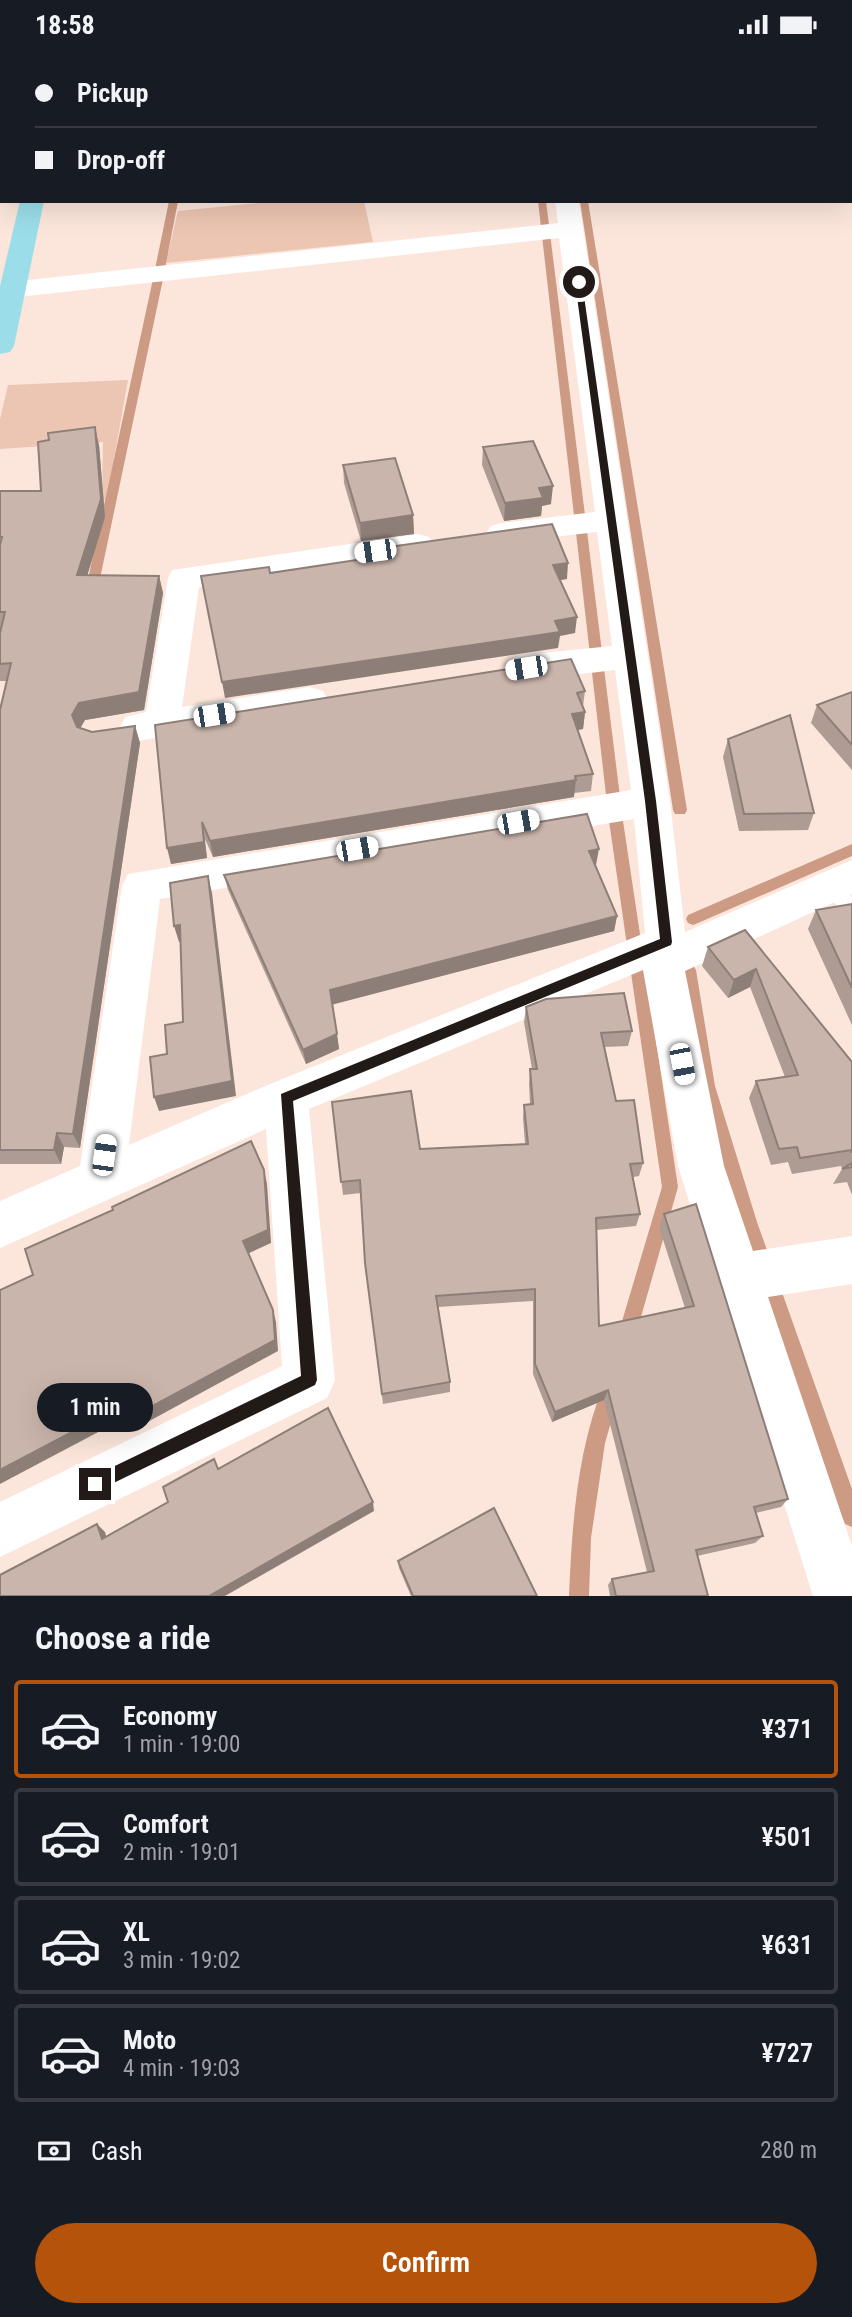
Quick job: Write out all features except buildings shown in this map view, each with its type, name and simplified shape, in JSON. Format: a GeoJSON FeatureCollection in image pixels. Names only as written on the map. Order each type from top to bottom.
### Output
{"type":"FeatureCollection","features":[{"type":"Feature","properties":{"kind":"main road"},"geometry":{"type":"LineString","coordinates":[[0,346],[6,290],[31,203]]}},
{"type":"Feature","properties":{"kind":"street"},"geometry":{"type":"LineString","coordinates":[[6,290],[557,223],[606,658],[649,953],[701,1165],[755,1275],[841,1596]]}},
{"type":"Feature","properties":{"kind":"street"},"geometry":{"type":"LineString","coordinates":[[162,723],[184,578],[590,522]]}},
{"type":"Feature","properties":{"kind":"street"},"geometry":{"type":"LineString","coordinates":[[485,674],[606,658]]}},
{"type":"Feature","properties":{"kind":"street"},"geometry":{"type":"LineString","coordinates":[[111,731],[337,696]]}},
{"type":"Feature","properties":{"kind":"street"},"geometry":{"type":"LineString","coordinates":[[101,1182],[142,886],[626,805]]}},
{"type":"Feature","properties":{"kind":"street"},"geometry":{"type":"LineString","coordinates":[[0,1225],[286,1098],[649,953],[846,888]]}},
{"type":"Feature","properties":{"kind":"street"},"geometry":{"type":"LineString","coordinates":[[0,1530],[309,1380],[286,1098]]}},
{"type":"Feature","properties":{"kind":"street"},"geometry":{"type":"LineString","coordinates":[[755,1275],[852,1260]]}},
{"type":"Feature","properties":{"kind":"shaded area"},"geometry":{"type":"Polygon","coordinates":[[[258,203],[364,203],[373,242],[166,263],[178,211],[258,203]]]}},
{"type":"Feature","properties":{"kind":"shaded area"},"geometry":{"type":"Polygon","coordinates":[[[128,380],[107,499],[102,500],[103,442],[0,449],[0,419],[8,385],[128,380]]]}},
{"type":"Feature","properties":{"kind":"waterway"},"geometry":{"type":"LineString","coordinates":[[160,269],[174,203]]}},
{"type":"Feature","properties":{"kind":"waterway"},"geometry":{"type":"LineString","coordinates":[[542,203],[616,821],[670,1187],[626,1338]]}},
{"type":"Feature","properties":{"kind":"waterway"},"geometry":{"type":"LineString","coordinates":[[584,203],[680,810]]}},
{"type":"Feature","properties":{"kind":"waterway"},"geometry":{"type":"LineString","coordinates":[[91,593],[158,279]]}},
{"type":"Feature","properties":{"kind":"waterway"},"geometry":{"type":"LineString","coordinates":[[693,919],[852,850]]}},
{"type":"Feature","properties":{"kind":"waterway"},"geometry":{"type":"LineString","coordinates":[[688,970],[707,1086],[748,1222],[852,1517]]}},
{"type":"Feature","properties":{"kind":"waterway"},"geometry":{"type":"LineString","coordinates":[[579,1596],[581,1538],[595,1443],[611,1391]]}},
{"type":"Feature","properties":{"kind":"route"},"geometry":{"type":"LineString","coordinates":[[95,1484],[309,1380],[286,1098],[666,942],[651,801],[579,282]]}}]}
